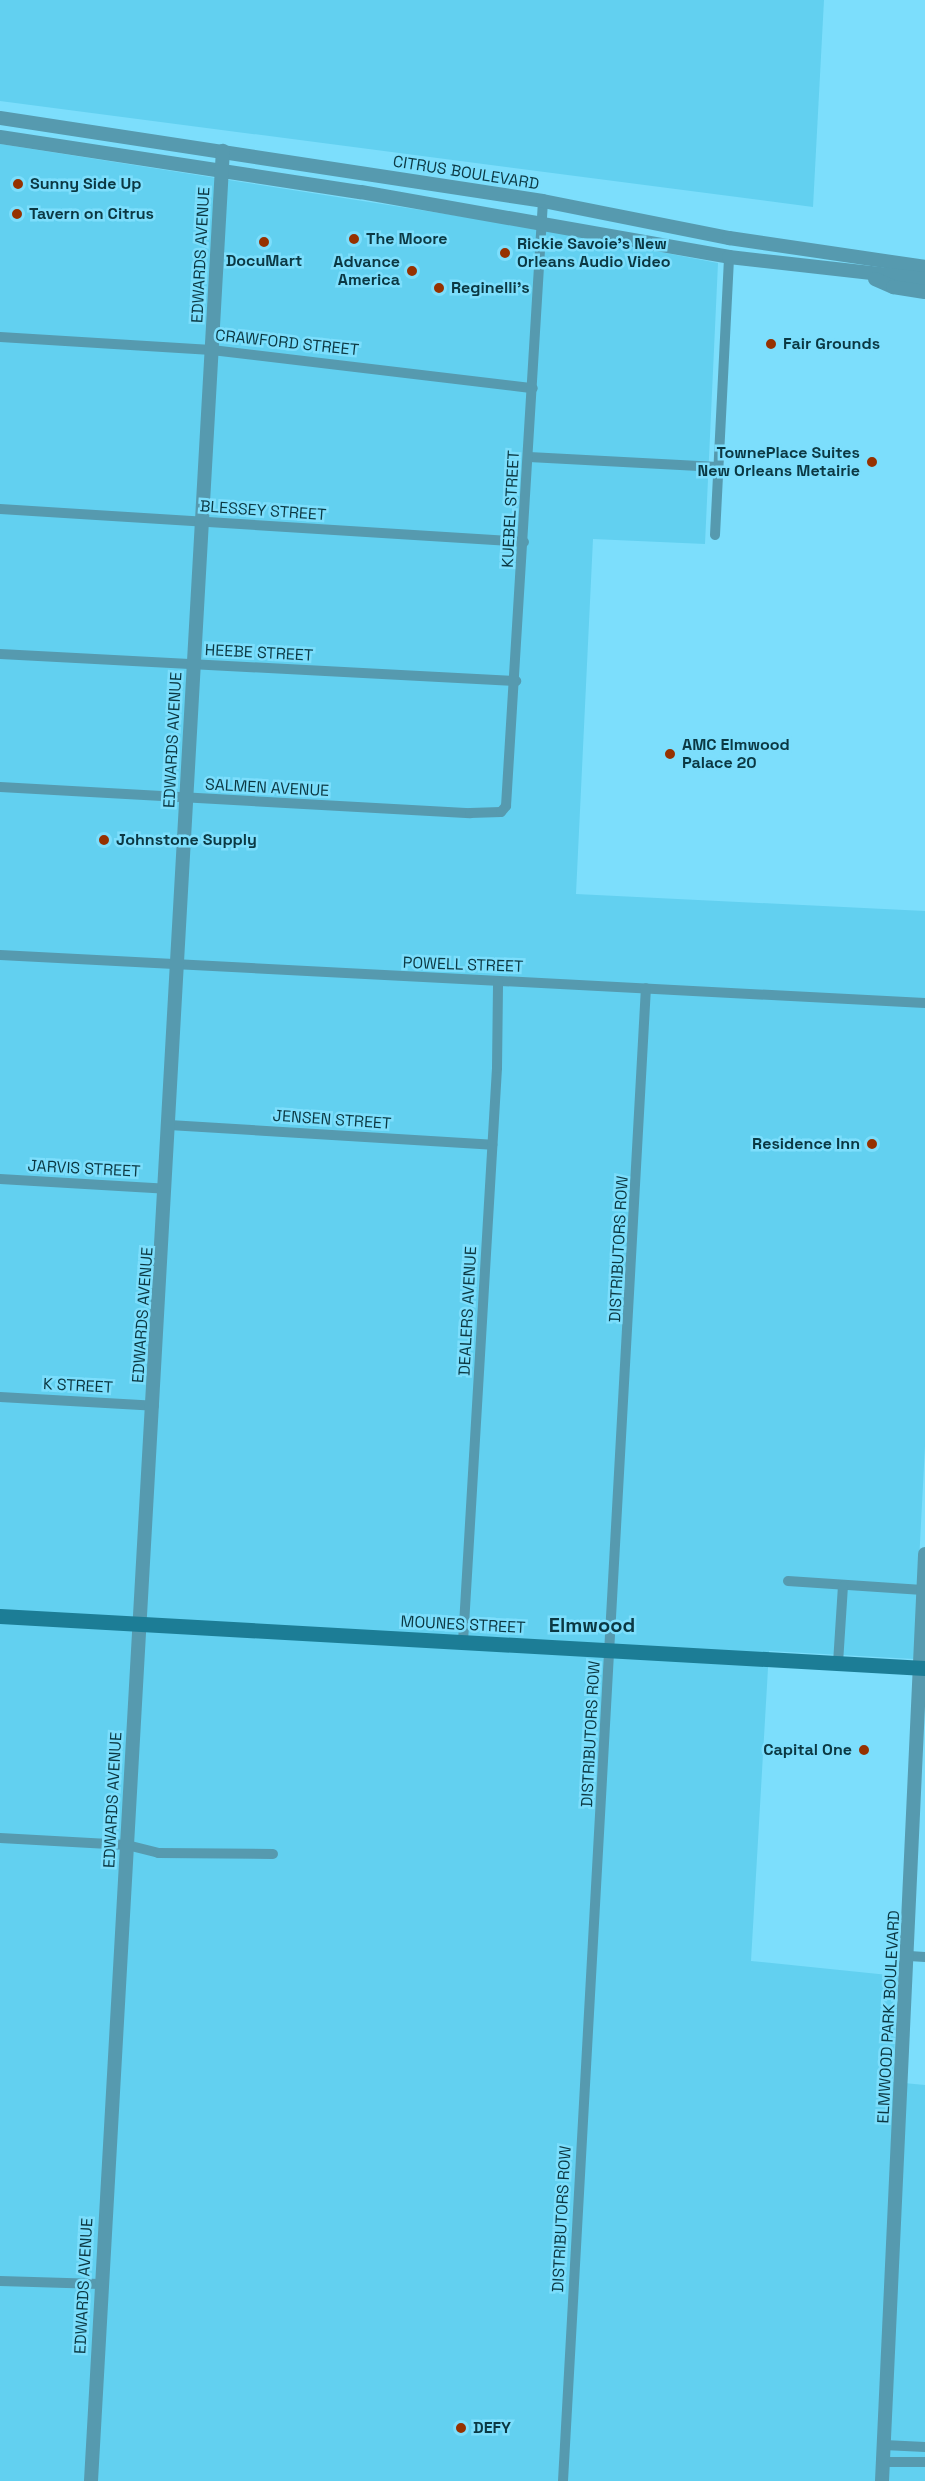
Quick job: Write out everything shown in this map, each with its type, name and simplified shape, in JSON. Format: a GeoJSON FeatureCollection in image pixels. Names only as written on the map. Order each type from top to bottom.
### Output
{"type":"FeatureCollection","features":[{"type":"Feature","properties":{"kind":"main road","name":"MOUNES STREET"},"geometry":{"type":"LineString","coordinates":[[0,1616],[140,1627],[464,1642],[922,1668]]}},
{"type":"Feature","properties":{"kind":"street","name":"CITRUS BOULEVARD"},"geometry":{"type":"LineString","coordinates":[[0,118],[543,201],[731,238],[925,267]]}},
{"type":"Feature","properties":{"kind":"street"},"geometry":{"type":"LineString","coordinates":[[0,137],[541,222],[729,257],[868,275],[925,279]]}},
{"type":"Feature","properties":{"kind":"street","name":"EDWARDS AVENUE"},"geometry":{"type":"LineString","coordinates":[[91,2481],[100,2284],[170,1125],[193,664],[223,151]]}},
{"type":"Feature","properties":{"kind":"street","name":"KUEBEL STREET"},"geometry":{"type":"LineString","coordinates":[[496,812],[506,806],[508,798],[543,201]]}},
{"type":"Feature","properties":{"kind":"street"},"geometry":{"type":"LineString","coordinates":[[715,535],[731,238]]}},
{"type":"Feature","properties":{"kind":"street"},"geometry":{"type":"LineString","coordinates":[[834,271],[896,270],[903,264]]}},
{"type":"Feature","properties":{"kind":"street"},"geometry":{"type":"LineString","coordinates":[[868,275],[893,287],[925,292]]}},
{"type":"Feature","properties":{"kind":"street","name":"CRAWFORD STREET"},"geometry":{"type":"LineString","coordinates":[[0,337],[212,350],[533,388]]}},
{"type":"Feature","properties":{"kind":"street"},"geometry":{"type":"LineString","coordinates":[[529,457],[718,467]]}},
{"type":"Feature","properties":{"kind":"street","name":"BLESSEY STREET"},"geometry":{"type":"LineString","coordinates":[[0,509],[524,542]]}},
{"type":"Feature","properties":{"kind":"street","name":"HEEBE STREET"},"geometry":{"type":"LineString","coordinates":[[0,654],[516,681]]}},
{"type":"Feature","properties":{"kind":"street","name":"SALMEN AVENUE"},"geometry":{"type":"LineString","coordinates":[[0,787],[496,812]]}},
{"type":"Feature","properties":{"kind":"street","name":"POWELL STREET"},"geometry":{"type":"LineString","coordinates":[[0,955],[925,1003]]}},
{"type":"Feature","properties":{"kind":"street","name":"DEALERS AVENUE"},"geometry":{"type":"LineString","coordinates":[[464,1642],[492,1145],[498,982]]}},
{"type":"Feature","properties":{"kind":"street","name":"DISTRIBUTORS ROW"},"geometry":{"type":"LineString","coordinates":[[563,2481],[646,988]]}},
{"type":"Feature","properties":{"kind":"street","name":"JENSEN STREET"},"geometry":{"type":"LineString","coordinates":[[170,1125],[492,1145]]}},
{"type":"Feature","properties":{"kind":"street","name":"JARVIS STREET"},"geometry":{"type":"LineString","coordinates":[[0,1179],[166,1189]]}},
{"type":"Feature","properties":{"kind":"street","name":"K STREET"},"geometry":{"type":"LineString","coordinates":[[0,1397],[154,1406]]}},
{"type":"Feature","properties":{"kind":"street","name":"ELMWOOD PARK BOULEVARD"},"geometry":{"type":"LineString","coordinates":[[882,2481],[909,1956],[925,1554]]}},
{"type":"Feature","properties":{"kind":"street"},"geometry":{"type":"LineString","coordinates":[[788,1581],[923,1590]]}},
{"type":"Feature","properties":{"kind":"street"},"geometry":{"type":"LineString","coordinates":[[838,1664],[843,1586]]}},
{"type":"Feature","properties":{"kind":"street"},"geometry":{"type":"LineString","coordinates":[[0,1838],[127,1845],[158,1852],[273,1854]]}},
{"type":"Feature","properties":{"kind":"street"},"geometry":{"type":"LineString","coordinates":[[909,1956],[925,1957]]}},
{"type":"Feature","properties":{"kind":"street"},"geometry":{"type":"LineString","coordinates":[[0,2281],[100,2284]]}},
{"type":"Feature","properties":{"kind":"street"},"geometry":{"type":"LineString","coordinates":[[884,2445],[925,2447]]}},
{"type":"Feature","properties":{"kind":"street"},"geometry":{"type":"LineString","coordinates":[[883,2462],[925,2462]]}},
{"type":"Feature","properties":{"kind":"shaded area"},"geometry":{"type":"Polygon","coordinates":[[[0,0],[824,0],[813,207],[0,101],[0,0]]]}},
{"type":"Feature","properties":{"kind":"shaded area"},"geometry":{"type":"Polygon","coordinates":[[[0,144],[535,228],[718,263],[705,544],[593,539],[576,894],[925,911],[925,1446],[914,1659],[769,1651],[751,1961],[898,1976],[893,2082],[925,2085],[925,2481],[0,2481],[0,144]]]}},
{"type":"Feature","properties":{"kind":"place","name":"Sunny Side Up"},"geometry":{"type":"Point","coordinates":[18,184]}},
{"type":"Feature","properties":{"kind":"place","name":"Tavern on Citrus"},"geometry":{"type":"Point","coordinates":[17,214]}},
{"type":"Feature","properties":{"kind":"place","name":"The Moore"},"geometry":{"type":"Point","coordinates":[354,239]}},
{"type":"Feature","properties":{"kind":"place","name":"DocuMart"},"geometry":{"type":"Point","coordinates":[264,242]}},
{"type":"Feature","properties":{"kind":"place","name":"Rickie Savoie's New Orleans Audio Video"},"geometry":{"type":"Point","coordinates":[505,253]}},
{"type":"Feature","properties":{"kind":"place","name":"Advance America"},"geometry":{"type":"Point","coordinates":[412,271]}},
{"type":"Feature","properties":{"kind":"place","name":"Reginelli's"},"geometry":{"type":"Point","coordinates":[439,288]}},
{"type":"Feature","properties":{"kind":"place","name":"Fair Grounds"},"geometry":{"type":"Point","coordinates":[771,344]}},
{"type":"Feature","properties":{"kind":"place","name":"TownePlace Suites New Orleans Metairie"},"geometry":{"type":"Point","coordinates":[872,462]}},
{"type":"Feature","properties":{"kind":"place","name":"AMC Elmwood Palace 20"},"geometry":{"type":"Point","coordinates":[670,754]}},
{"type":"Feature","properties":{"kind":"place","name":"Johnstone Supply"},"geometry":{"type":"Point","coordinates":[104,840]}},
{"type":"Feature","properties":{"kind":"place","name":"Residence Inn"},"geometry":{"type":"Point","coordinates":[872,1144]}},
{"type":"Feature","properties":{"kind":"place","name":"Capital One"},"geometry":{"type":"Point","coordinates":[864,1750]}},
{"type":"Feature","properties":{"kind":"place","name":"DEFY"},"geometry":{"type":"Point","coordinates":[461,2428]}},
{"type":"Feature","properties":{"kind":"district","name":"Elmwood"},"geometry":{"type":"Point","coordinates":[592,1625]}}]}
